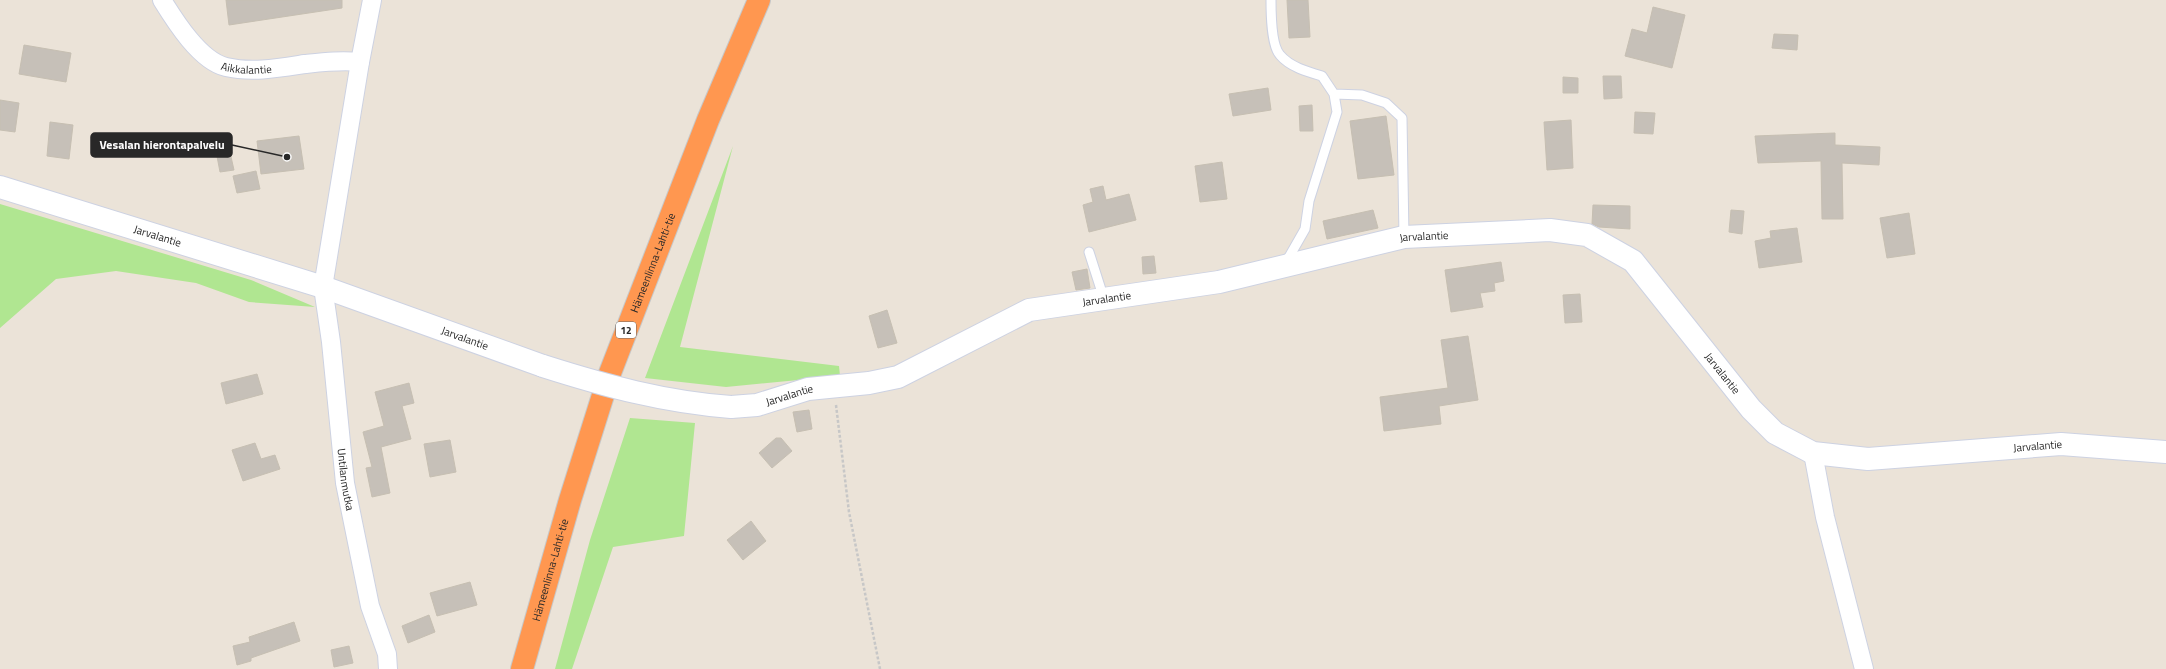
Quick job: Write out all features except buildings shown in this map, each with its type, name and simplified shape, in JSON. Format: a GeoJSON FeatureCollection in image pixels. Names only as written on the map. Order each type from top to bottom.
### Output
{"type":"FeatureCollection","features":[{"type":"Feature","properties":{"kind":"highway","name":"Hämeenlinna-Lahti-tie"},"geometry":{"type":"LineString","coordinates":[[522,669],[570,500],[610,373],[705,127],[760,0]]}},
{"type":"Feature","properties":{"kind":"street","name":"Aikkalantie"},"geometry":{"type":"LineString","coordinates":[[162,0],[187,36],[206,56],[224,67],[248,70],[343,60],[360,62]]}},
{"type":"Feature","properties":{"kind":"street"},"geometry":{"type":"LineString","coordinates":[[323,286],[360,62],[372,0]]}},
{"type":"Feature","properties":{"kind":"street","name":"Jarvalantie"},"geometry":{"type":"LineString","coordinates":[[0,187],[323,286],[543,366],[617,389],[668,400],[731,407],[758,405],[808,388],[869,383],[898,377],[1029,310],[1219,282],[1404,237],[1550,230],[1587,235],[1633,261],[1751,409],[1775,433],[1813,453],[1868,459],[2061,444],[2166,452]]}},
{"type":"Feature","properties":{"kind":"street","name":"Untilanmutka"},"geometry":{"type":"LineString","coordinates":[[323,286],[331,342],[345,483],[370,606],[387,654],[388,669]]}},
{"type":"Feature","properties":{"kind":"street"},"geometry":{"type":"LineString","coordinates":[[1813,453],[1825,517],[1864,669]]}},
{"type":"Feature","properties":{"kind":"lane"},"geometry":{"type":"LineString","coordinates":[[1271,0],[1271,25],[1279,55],[1300,70],[1322,76],[1334,94],[1337,112],[1310,201],[1305,229],[1289,256],[1280,267]]}},
{"type":"Feature","properties":{"kind":"lane"},"geometry":{"type":"LineString","coordinates":[[1334,94],[1362,95],[1386,103],[1402,118],[1404,237]]}},
{"type":"Feature","properties":{"kind":"lane"},"geometry":{"type":"LineString","coordinates":[[1090,252],[1104,299]]}},
{"type":"Feature","properties":{"kind":"path"},"geometry":{"type":"LineString","coordinates":[[833,386],[849,512],[880,669]]}},
{"type":"Feature","properties":{"kind":"green space"},"geometry":{"type":"Polygon","coordinates":[[[733,146],[680,347],[839,366],[840,376],[726,387],[645,378],[733,146]]]}},
{"type":"Feature","properties":{"kind":"green space"},"geometry":{"type":"Polygon","coordinates":[[[0,204],[251,280],[315,307],[249,302],[196,283],[116,271],[56,279],[0,328],[0,204]]]}},
{"type":"Feature","properties":{"kind":"green space"},"geometry":{"type":"Polygon","coordinates":[[[630,418],[695,423],[684,536],[613,547],[572,669],[555,669],[590,540],[630,418]]]}},
{"type":"Feature","properties":{"kind":"place","name":"Vesalan hierontapalvelu"},"geometry":{"type":"Point","coordinates":[287,157]}}]}
